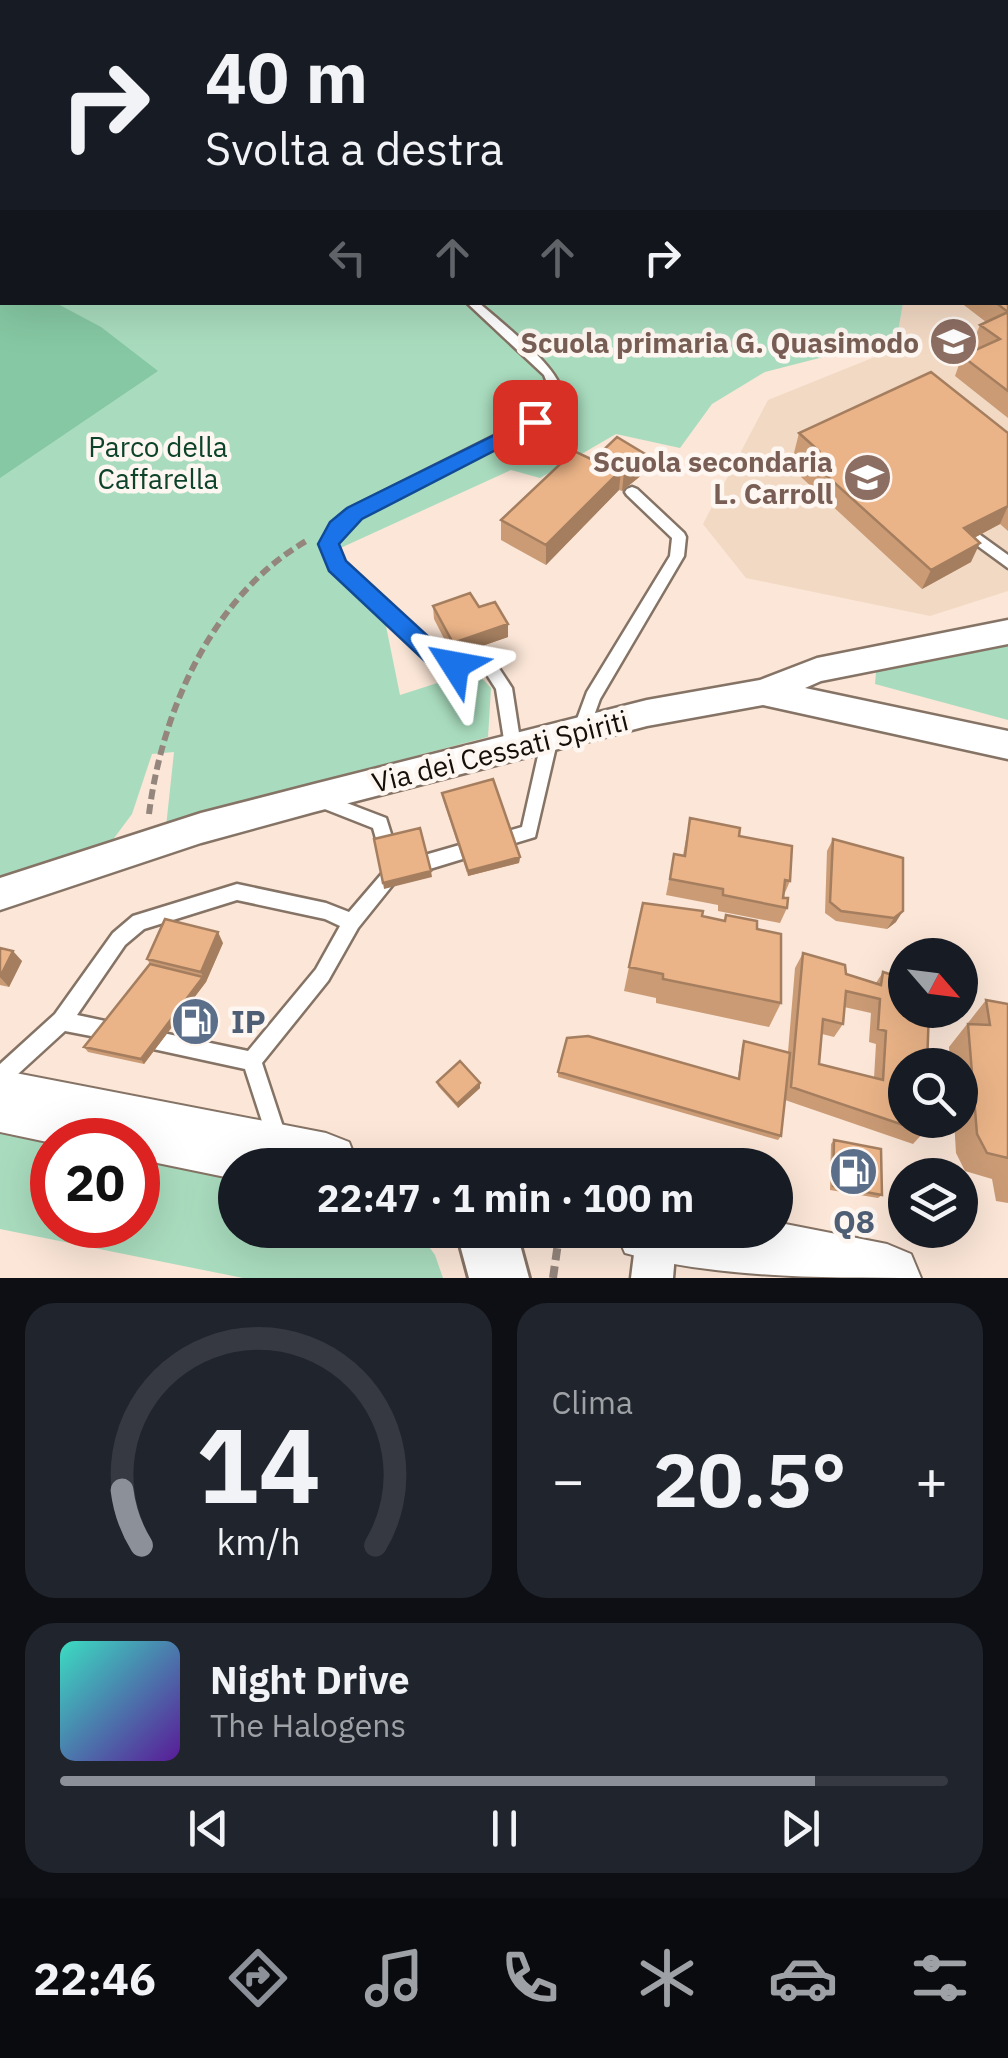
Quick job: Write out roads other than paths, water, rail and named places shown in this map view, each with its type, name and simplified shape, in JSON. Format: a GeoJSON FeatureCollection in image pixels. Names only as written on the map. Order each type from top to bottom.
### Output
{"type":"FeatureCollection","features":[{"type":"Feature","properties":{"kind":"main road"},"geometry":{"type":"LineString","coordinates":[[0,1101],[238,1148]]}},
{"type":"Feature","properties":{"kind":"main road"},"geometry":{"type":"LineString","coordinates":[[490,1248],[498,1278]]}},
{"type":"Feature","properties":{"kind":"main road"},"geometry":{"type":"LineString","coordinates":[[660,1248],[888,1278]]}},
{"type":"Feature","properties":{"kind":"street"},"geometry":{"type":"LineString","coordinates":[[763,692],[817,670],[1008,632]]}},
{"type":"Feature","properties":{"kind":"street","name":"Via dei Cessati Spiriti"},"geometry":{"type":"LineString","coordinates":[[0,894],[144,846],[314,798],[513,746],[763,692],[1008,745]]}},
{"type":"Feature","properties":{"kind":"lane"},"geometry":{"type":"LineString","coordinates":[[474,305],[549,373],[557,387],[555,404],[535,422],[354,514],[337,528],[328,544],[336,566],[437,658],[455,665],[484,657],[504,688],[513,746]]}},
{"type":"Feature","properties":{"kind":"lane"},"geometry":{"type":"LineString","coordinates":[[252,1061],[322,975],[352,922],[394,872],[529,832],[566,734],[594,697],[678,556],[679,537],[632,492]]}},
{"type":"Feature","properties":{"kind":"lane"},"geometry":{"type":"LineString","coordinates":[[976,536],[1008,562]]}},
{"type":"Feature","properties":{"kind":"lane"},"geometry":{"type":"LineString","coordinates":[[314,798],[380,823],[394,872]]}},
{"type":"Feature","properties":{"kind":"lane"},"geometry":{"type":"LineString","coordinates":[[0,1077],[62,1021],[120,939],[139,922],[237,892],[326,911],[352,922]]}},
{"type":"Feature","properties":{"kind":"lane"},"geometry":{"type":"LineString","coordinates":[[62,1021],[252,1061]]}},
{"type":"Feature","properties":{"kind":"lane"},"geometry":{"type":"LineString","coordinates":[[252,1061],[297,1148]]}},
{"type":"Feature","properties":{"kind":"place","name":"Scuola primaria G. Quasimodo"},"geometry":{"type":"Point","coordinates":[954,342]}},
{"type":"Feature","properties":{"kind":"place","name":"Scuola secondaria L. Carroll"},"geometry":{"type":"Point","coordinates":[868,477]}},
{"type":"Feature","properties":{"kind":"place","name":"IP"},"geometry":{"type":"Point","coordinates":[196,1021]}},
{"type":"Feature","properties":{"kind":"place","name":"Q8"},"geometry":{"type":"Point","coordinates":[854,1171]}},
{"type":"Feature","properties":{"kind":"park label","name":"Parco della Caffarella"},"geometry":{"type":"Point","coordinates":[158,462]}}]}
